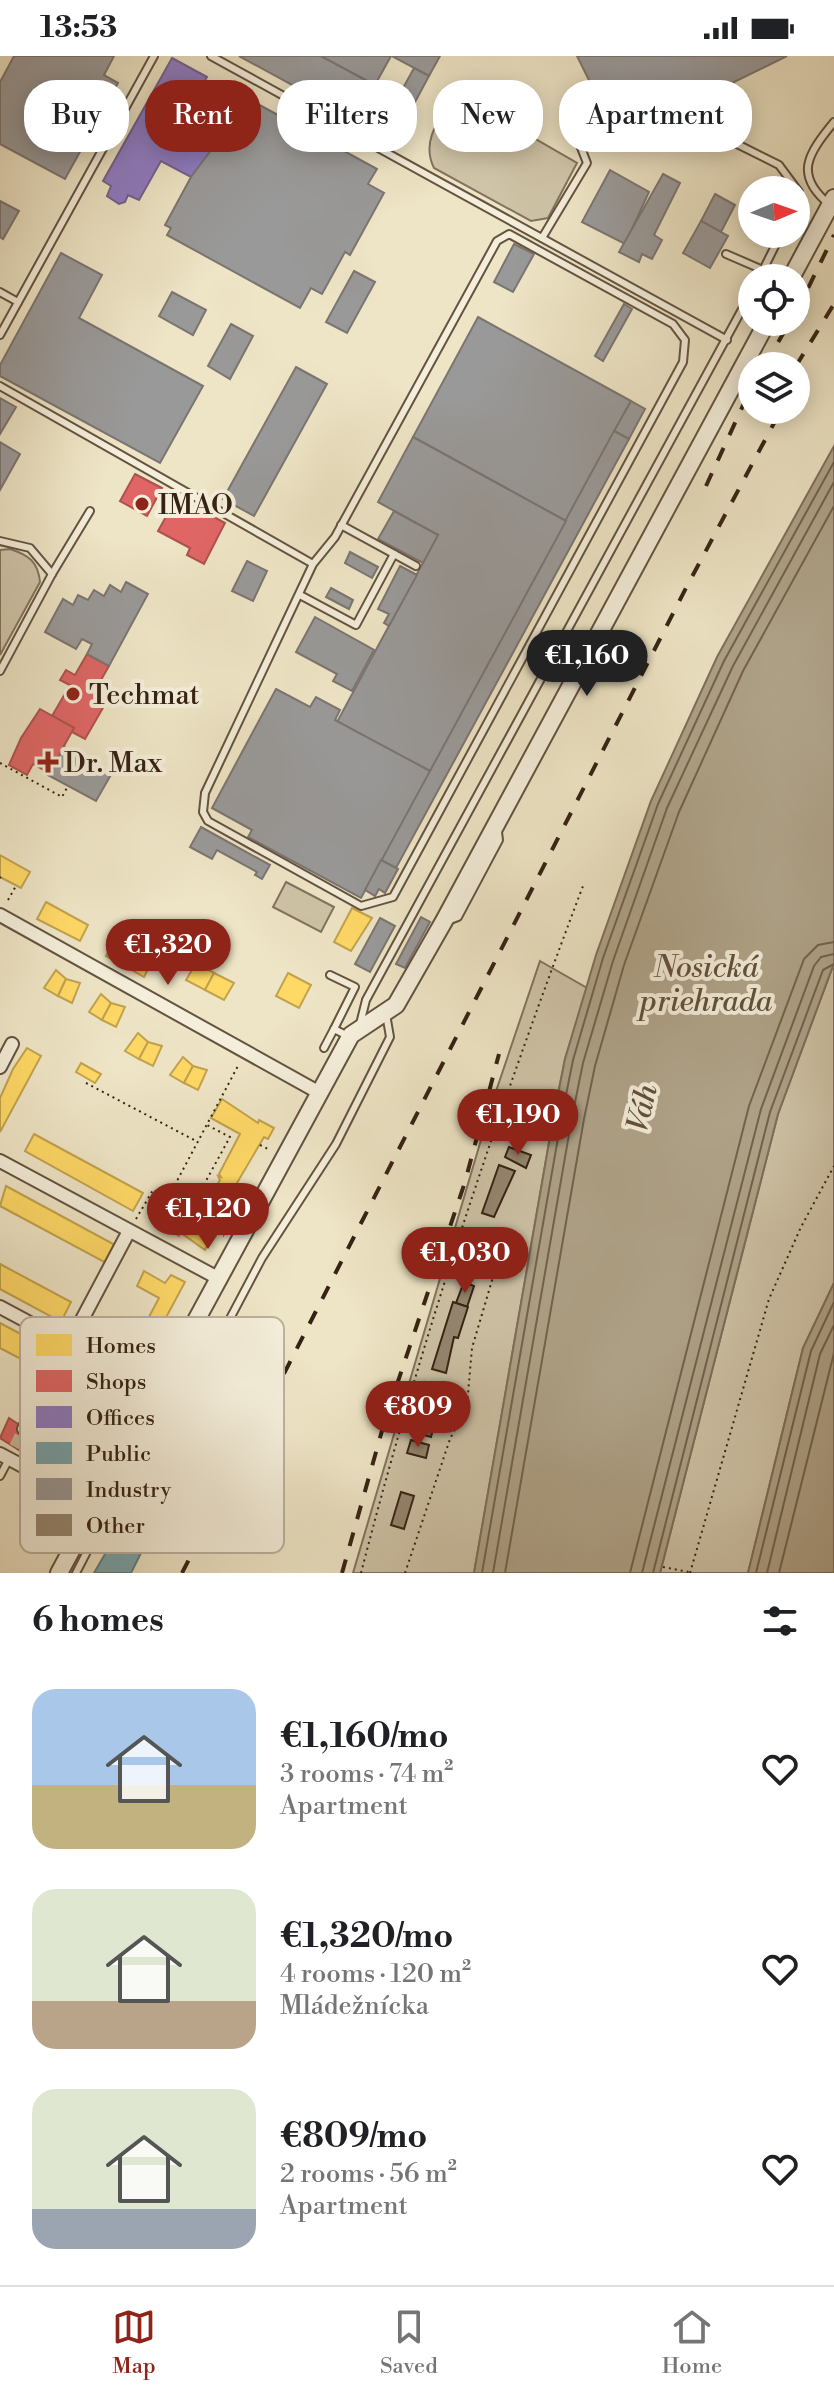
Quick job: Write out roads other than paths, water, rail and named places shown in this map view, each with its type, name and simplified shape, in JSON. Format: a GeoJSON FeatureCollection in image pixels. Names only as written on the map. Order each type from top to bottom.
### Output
{"type":"FeatureCollection","features":[{"type":"Feature","properties":{"kind":"street"},"geometry":{"type":"LineString","coordinates":[[799,264],[832,202]]}},
{"type":"Feature","properties":{"kind":"street"},"geometry":{"type":"LineString","coordinates":[[197,1317],[348,1031],[386,1014],[396,1005],[759,336]]}},
{"type":"Feature","properties":{"kind":"street"},"geometry":{"type":"LineString","coordinates":[[0,915],[318,1092]]}},
{"type":"Feature","properties":{"kind":"street"},"geometry":{"type":"LineString","coordinates":[[0,1067],[12,1044]]}},
{"type":"Feature","properties":{"kind":"street"},"geometry":{"type":"LineString","coordinates":[[0,1161],[216,1277]]}},
{"type":"Feature","properties":{"kind":"street"},"geometry":{"type":"LineString","coordinates":[[83,1317],[129,1231]]}},
{"type":"Feature","properties":{"kind":"street"},"geometry":{"type":"LineString","coordinates":[[0,1307],[20,1318]]}},
{"type":"Feature","properties":{"kind":"street"},"geometry":{"type":"LineString","coordinates":[[59,1573],[70,1553]]}},
{"type":"Feature","properties":{"kind":"lane"},"geometry":{"type":"LineString","coordinates":[[0,335],[154,56]]}},
{"type":"Feature","properties":{"kind":"lane"},"geometry":{"type":"LineString","coordinates":[[211,56],[727,340]]}},
{"type":"Feature","properties":{"kind":"lane"},"geometry":{"type":"LineString","coordinates":[[809,176],[809,156],[834,122]]}},
{"type":"Feature","properties":{"kind":"lane"},"geometry":{"type":"LineString","coordinates":[[542,238],[587,163],[583,152]]}},
{"type":"Feature","properties":{"kind":"lane"},"geometry":{"type":"LineString","coordinates":[[752,152],[779,165],[786,176]]}},
{"type":"Feature","properties":{"kind":"lane"},"geometry":{"type":"LineString","coordinates":[[810,183],[815,192],[832,202]]}},
{"type":"Feature","properties":{"kind":"lane"},"geometry":{"type":"LineString","coordinates":[[509,234],[673,324],[685,340],[683,362],[393,897],[373,905],[361,906],[208,821],[203,812],[205,793],[313,564],[341,525],[497,241],[509,234]]}},
{"type":"Feature","properties":{"kind":"lane"},"geometry":{"type":"LineString","coordinates":[[726,254],[749,264]]}},
{"type":"Feature","properties":{"kind":"lane"},"geometry":{"type":"LineString","coordinates":[[0,292],[18,302]]}},
{"type":"Feature","properties":{"kind":"lane"},"geometry":{"type":"LineString","coordinates":[[324,1048],[348,1031],[366,1000],[738,318]]}},
{"type":"Feature","properties":{"kind":"lane"},"geometry":{"type":"LineString","coordinates":[[0,386],[313,564]]}},
{"type":"Feature","properties":{"kind":"lane"},"geometry":{"type":"LineString","coordinates":[[0,671],[90,511]]}},
{"type":"Feature","properties":{"kind":"lane"},"geometry":{"type":"LineString","coordinates":[[341,525],[416,566]]}},
{"type":"Feature","properties":{"kind":"lane"},"geometry":{"type":"LineString","coordinates":[[0,541],[30,548],[52,574]]}},
{"type":"Feature","properties":{"kind":"lane"},"geometry":{"type":"LineString","coordinates":[[300,595],[356,625],[394,554]]}},
{"type":"Feature","properties":{"kind":"lane"},"geometry":{"type":"LineString","coordinates":[[330,975],[355,987],[348,1031]]}},
{"type":"Feature","properties":{"kind":"lane"},"geometry":{"type":"LineString","coordinates":[[230,1317],[262,1258],[336,1144],[390,1037],[386,1014]]}},
{"type":"Feature","properties":{"kind":"lane"},"geometry":{"type":"LineString","coordinates":[[0,1476],[8,1453]]}},
{"type":"Feature","properties":{"kind":"lane"},"geometry":{"type":"LineString","coordinates":[[59,1573],[76,1573],[85,1553]]}},
{"type":"Feature","properties":{"kind":"water","name":"Nosická priehrada"},"geometry":{"type":"Polygon","coordinates":[[[834,446],[834,963],[778,1114],[660,1573],[474,1573],[554,1114],[565,1059],[596,955],[651,801],[717,657],[834,446]]]}},
{"type":"Feature","properties":{"kind":"water"},"geometry":{"type":"Polygon","coordinates":[[[834,1283],[834,1573],[748,1573],[803,1348],[834,1283]]]}},
{"type":"Feature","properties":{"kind":"tunnel"},"geometry":{"type":"LineString","coordinates":[[15,1447],[20,1437]]}},
{"type":"Feature","properties":{"kind":"railway"},"geometry":{"type":"LineString","coordinates":[[810,284],[834,235]]}},
{"type":"Feature","properties":{"kind":"railway"},"geometry":{"type":"LineString","coordinates":[[805,352],[834,304]]}},
{"type":"Feature","properties":{"kind":"railway"},"geometry":{"type":"LineString","coordinates":[[772,352],[782,336]]}},
{"type":"Feature","properties":{"kind":"railway"},"geometry":{"type":"LineString","coordinates":[[706,486],[738,416]]}},
{"type":"Feature","properties":{"kind":"railway"},"geometry":{"type":"LineString","coordinates":[[284,1374],[686,588],[774,424]]}},
{"type":"Feature","properties":{"kind":"railway"},"geometry":{"type":"LineString","coordinates":[[342,1573],[385,1420],[465,1182],[499,1054]]}},
{"type":"Feature","properties":{"kind":"railway"},"geometry":{"type":"LineString","coordinates":[[182,1573],[192,1553]]}},
{"type":"Feature","properties":{"kind":"place","name":"IMAO"},"geometry":{"type":"Point","coordinates":[142,504]}},
{"type":"Feature","properties":{"kind":"place","name":"Techmat"},"geometry":{"type":"Point","coordinates":[73,694]}},
{"type":"Feature","properties":{"kind":"place","name":"Dr. Max"},"geometry":{"type":"Point","coordinates":[48,762]}},
{"type":"Feature","properties":{"kind":"water label","name":"Váh"},"geometry":{"type":"Point","coordinates":[642,1108]}}]}
